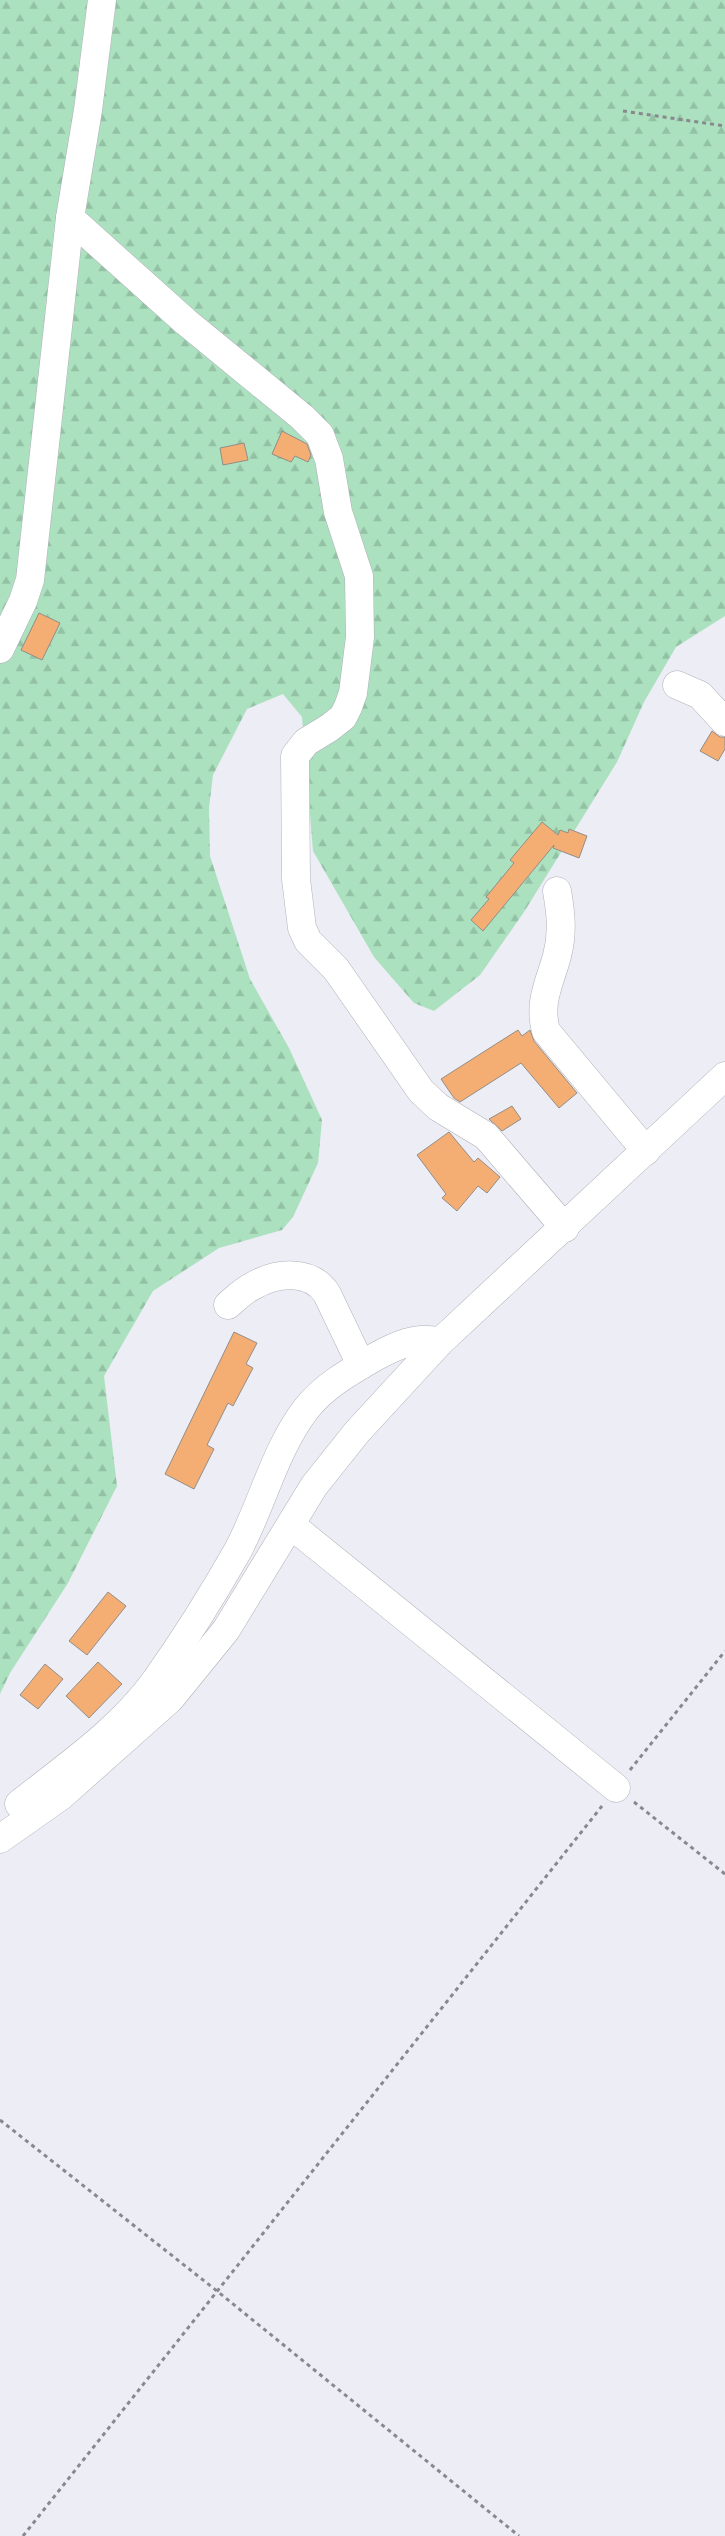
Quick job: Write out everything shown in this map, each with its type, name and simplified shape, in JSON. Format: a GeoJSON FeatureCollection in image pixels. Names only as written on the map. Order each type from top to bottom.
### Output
{"type":"FeatureCollection","features":[{"type":"Feature","properties":{"kind":"street"},"geometry":{"type":"LineString","coordinates":[[0,650],[17,616],[30,580],[70,218],[88,110],[102,0]]}},
{"type":"Feature","properties":{"kind":"street"},"geometry":{"type":"LineString","coordinates":[[70,218],[186,322],[302,417],[320,435],[329,458],[338,512],[359,576],[360,637],[353,693],[348,707],[336,723],[306,742],[295,756],[296,879],[302,928],[308,941],[336,969],[422,1091],[438,1106],[486,1136],[565,1228]]}},
{"type":"Feature","properties":{"kind":"street"},"geometry":{"type":"LineString","coordinates":[[677,685],[700,695],[725,722]]}},
{"type":"Feature","properties":{"kind":"street"},"geometry":{"type":"LineString","coordinates":[[557,891],[562,922],[556,957],[543,1002],[542,1015],[546,1030],[646,1151]]}},
{"type":"Feature","properties":{"kind":"street"},"geometry":{"type":"LineString","coordinates":[[0,1839],[61,1796],[170,1700],[226,1630],[314,1486],[357,1432],[440,1342],[565,1228],[725,1076]]}},
{"type":"Feature","properties":{"kind":"street"},"geometry":{"type":"LineString","coordinates":[[228,1304],[253,1286],[273,1278],[292,1275],[314,1280],[327,1294],[361,1365]]}},
{"type":"Feature","properties":{"kind":"street"},"geometry":{"type":"LineString","coordinates":[[0,1819],[131,1712],[192,1626],[237,1552],[256,1514],[282,1449],[306,1409],[328,1388],[361,1365],[406,1343],[423,1340],[440,1342]]}},
{"type":"Feature","properties":{"kind":"street"},"geometry":{"type":"LineString","coordinates":[[291,1525],[616,1788]]}},
{"type":"Feature","properties":{"kind":"path"},"geometry":{"type":"LineString","coordinates":[[623,111],[725,126]]}},
{"type":"Feature","properties":{"kind":"path"},"geometry":{"type":"LineString","coordinates":[[23,2536],[725,1651]]}},
{"type":"Feature","properties":{"kind":"path"},"geometry":{"type":"LineString","coordinates":[[616,1788],[725,1874]]}},
{"type":"Feature","properties":{"kind":"path"},"geometry":{"type":"LineString","coordinates":[[0,2120],[217,2291],[519,2536]]}},
{"type":"Feature","properties":{"kind":"green space"},"geometry":{"type":"Polygon","coordinates":[[[0,0],[725,0],[725,616],[676,647],[644,702],[617,762],[524,912],[480,975],[434,1011],[414,1003],[374,957],[313,851],[302,717],[283,694],[247,709],[213,775],[209,808],[210,856],[250,979],[289,1048],[322,1120],[318,1163],[293,1217],[282,1230],[219,1248],[153,1291],[104,1376],[117,1486],[68,1583],[10,1673],[0,1694],[0,0]]]}},
{"type":"Feature","properties":{"kind":"building"},"geometry":{"type":"Polygon","coordinates":[[[282,431],[307,444],[311,455],[308,462],[295,456],[291,462],[272,454],[282,431]]]}},
{"type":"Feature","properties":{"kind":"building"},"geometry":{"type":"Polygon","coordinates":[[[244,443],[248,460],[223,465],[220,448],[244,443]]]}},
{"type":"Feature","properties":{"kind":"building"},"geometry":{"type":"Polygon","coordinates":[[[39,613],[60,623],[42,660],[21,650],[39,613]]]}},
{"type":"Feature","properties":{"kind":"building"},"geometry":{"type":"Polygon","coordinates":[[[712,731],[720,737],[725,737],[725,749],[718,761],[700,751],[712,731]]]}},
{"type":"Feature","properties":{"kind":"building"},"geometry":{"type":"Polygon","coordinates":[[[542,822],[558,835],[560,830],[568,833],[569,829],[587,836],[579,858],[553,848],[554,845],[483,931],[471,920],[489,899],[486,897],[514,863],[510,860],[542,822]]]}},
{"type":"Feature","properties":{"kind":"building"},"geometry":{"type":"Polygon","coordinates":[[[518,1030],[522,1036],[530,1030],[534,1041],[577,1093],[559,1108],[521,1063],[460,1102],[454,1098],[441,1079],[518,1030]]]}},
{"type":"Feature","properties":{"kind":"building"},"geometry":{"type":"Polygon","coordinates":[[[512,1106],[521,1119],[502,1131],[489,1119],[512,1106]]]}},
{"type":"Feature","properties":{"kind":"building"},"geometry":{"type":"Polygon","coordinates":[[[449,1132],[474,1162],[478,1158],[500,1177],[487,1193],[478,1186],[457,1211],[442,1198],[446,1194],[417,1155],[449,1132]]]}},
{"type":"Feature","properties":{"kind":"building"},"geometry":{"type":"Polygon","coordinates":[[[234,1332],[257,1343],[246,1364],[253,1368],[233,1406],[228,1403],[207,1445],[214,1449],[194,1489],[165,1474],[234,1332]]]}},
{"type":"Feature","properties":{"kind":"building"},"geometry":{"type":"Polygon","coordinates":[[[108,1592],[126,1606],[87,1655],[69,1641],[108,1592]]]}},
{"type":"Feature","properties":{"kind":"building"},"geometry":{"type":"Polygon","coordinates":[[[98,1662],[122,1684],[89,1718],[66,1696],[98,1662]]]}},
{"type":"Feature","properties":{"kind":"building"},"geometry":{"type":"Polygon","coordinates":[[[45,1664],[63,1679],[38,1709],[20,1695],[45,1664]]]}}]}
